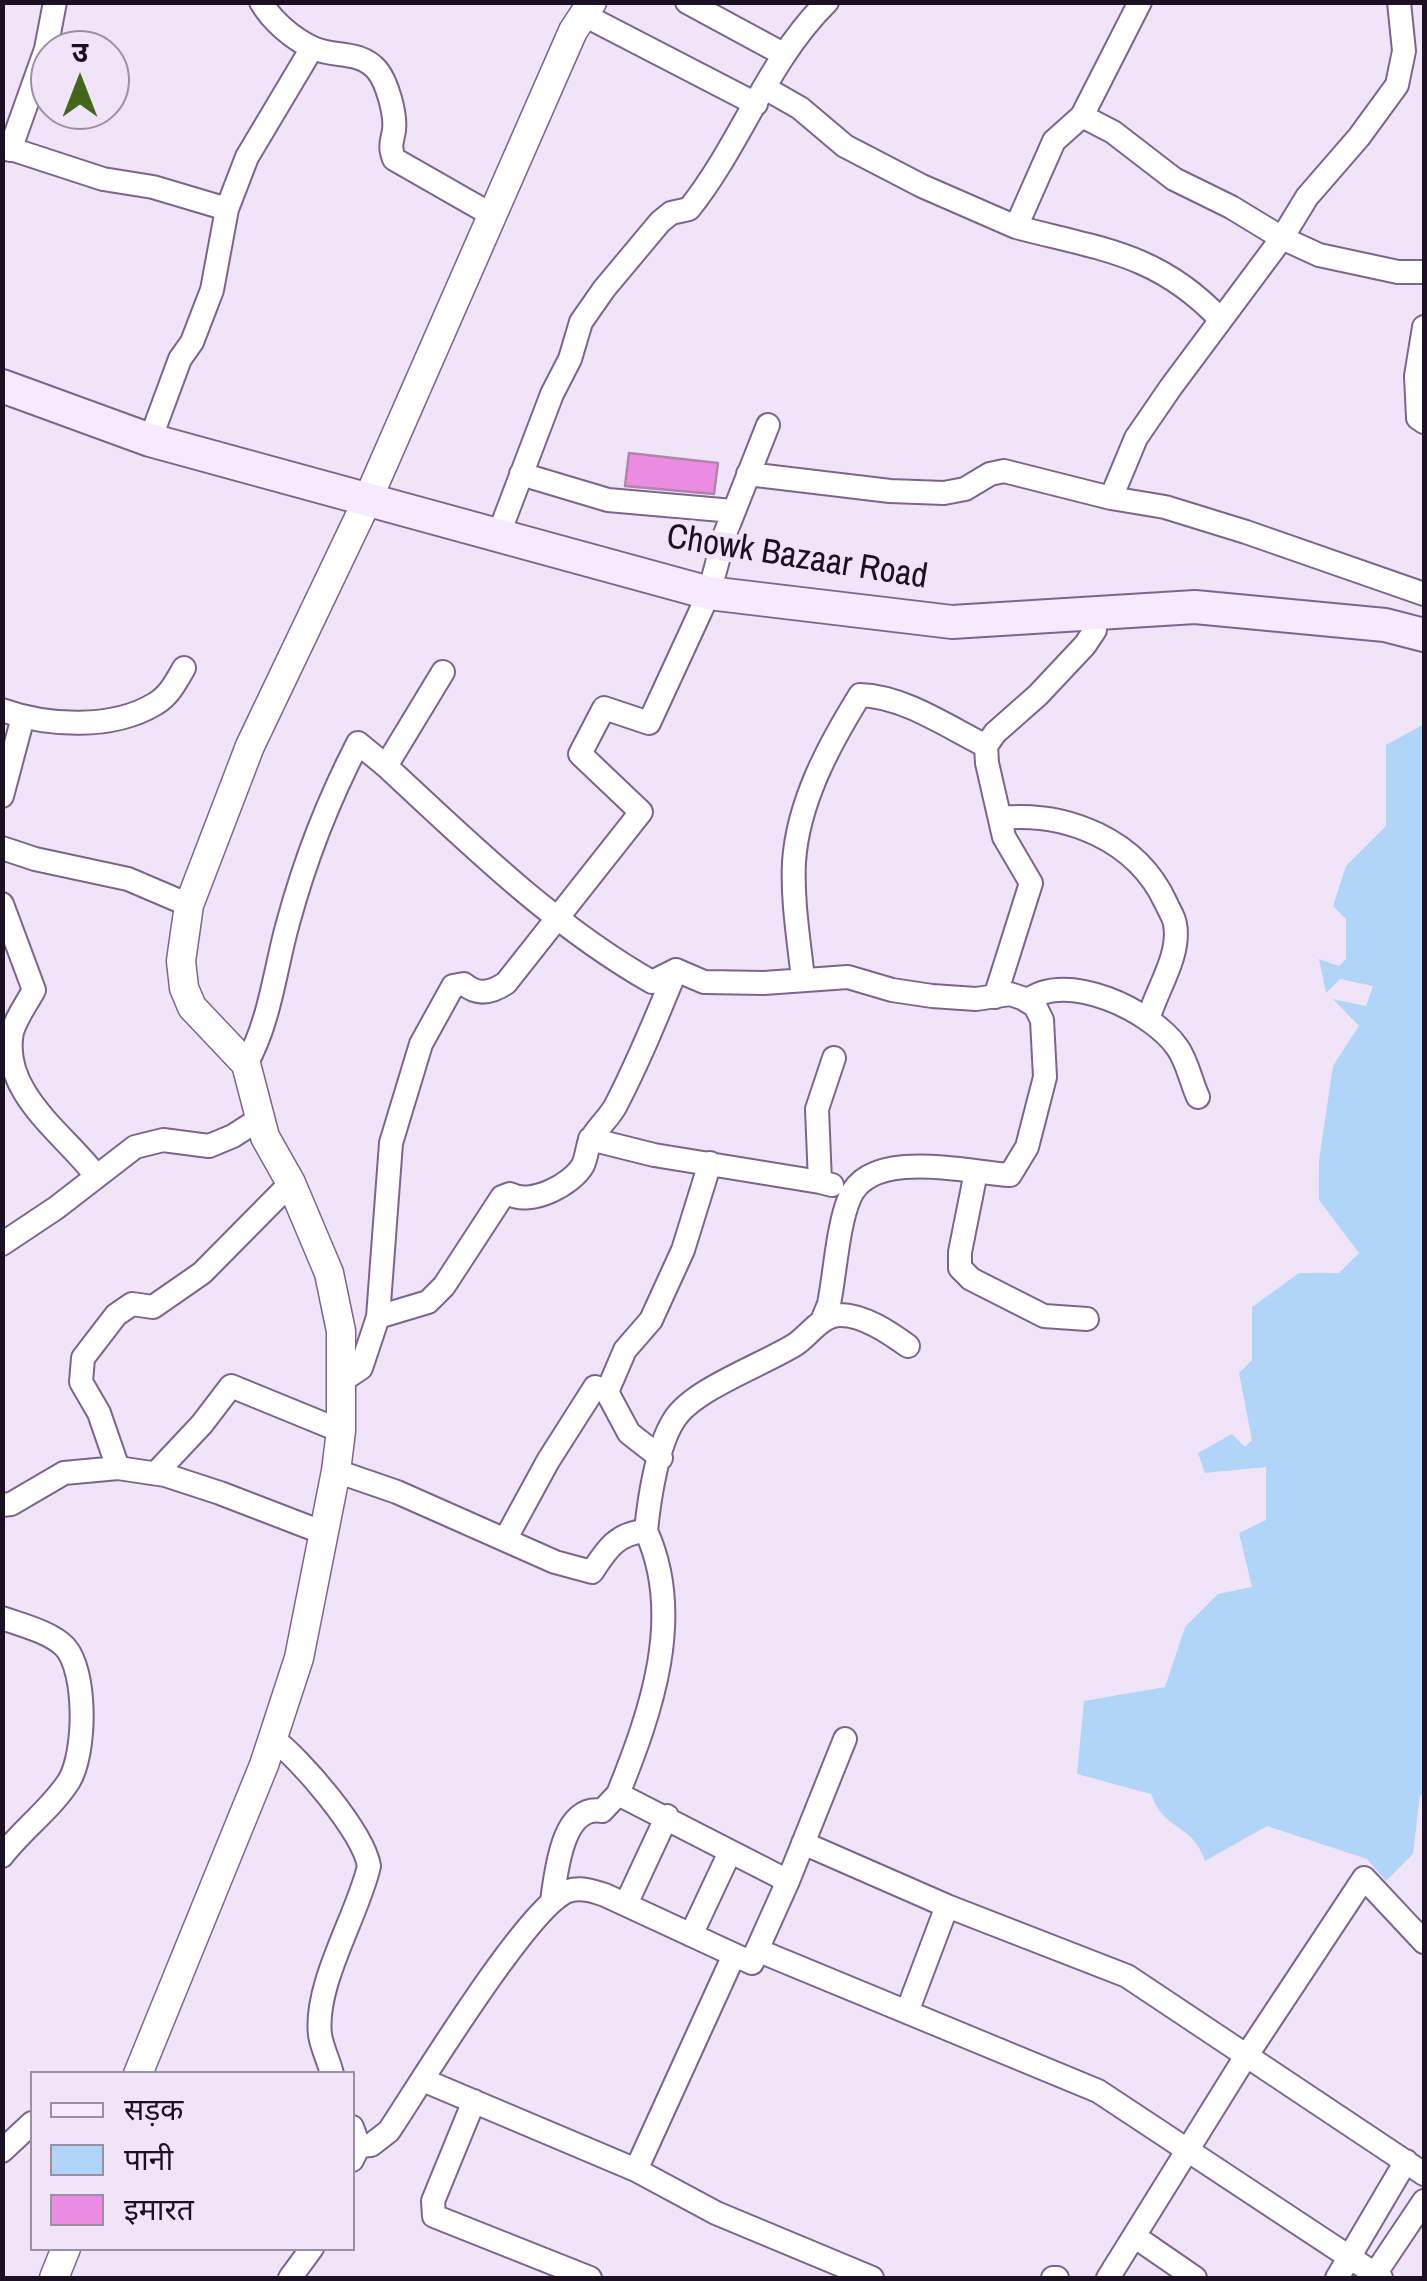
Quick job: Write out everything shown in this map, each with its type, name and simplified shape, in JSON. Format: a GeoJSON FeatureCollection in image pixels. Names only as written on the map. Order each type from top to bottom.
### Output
{"type":"FeatureCollection","features":[{"type":"Feature","properties":{"kind":"main road","name":"Chowk Bazaar Road"},"geometry":{"type":"LineString","coordinates":[[2,386],[150,440],[709,593],[952,622],[1195,608],[1385,624],[1424,635]]}},
{"type":"Feature","properties":{"kind":"street"},"geometry":{"type":"LineString","coordinates":[[55,2],[46,49],[6,148],[103,180],[153,187],[227,208]]}},
{"type":"Feature","properties":{"kind":"street"},"geometry":{"type":"LineString","coordinates":[[262,2],[271,18],[312,48],[337,55],[353,54],[378,70],[392,111],[394,130],[389,144],[394,159],[492,215]]}},
{"type":"Feature","properties":{"kind":"street"},"geometry":{"type":"LineString","coordinates":[[687,2],[782,54]]}},
{"type":"Feature","properties":{"kind":"street"},"geometry":{"type":"LineString","coordinates":[[498,536],[552,394],[570,359],[581,322],[660,222],[670,213],[689,209],[700,196],[782,54],[827,2]]}},
{"type":"Feature","properties":{"kind":"street"},"geometry":{"type":"LineString","coordinates":[[1016,227],[1054,140],[1082,116],[1140,2]]}},
{"type":"Feature","properties":{"kind":"street"},"geometry":{"type":"LineString","coordinates":[[1111,498],[1136,438],[1282,238],[1307,197],[1397,85],[1414,44],[1400,2]]}},
{"type":"Feature","properties":{"kind":"street"},"geometry":{"type":"LineString","coordinates":[[139,2071],[272,1738],[299,1658],[336,1471],[343,1380],[341,1330],[329,1273],[266,1137],[246,1064],[192,1007],[184,988],[181,961],[189,905],[250,746],[366,501],[573,31],[588,9],[761,96],[800,108],[844,146],[922,186],[1016,227],[1135,258],[1168,274],[1195,293],[1220,320]]}},
{"type":"Feature","properties":{"kind":"street"},"geometry":{"type":"LineString","coordinates":[[150,440],[180,359],[192,342],[212,290],[227,208],[247,157],[312,48]]}},
{"type":"Feature","properties":{"kind":"street"},"geometry":{"type":"LineString","coordinates":[[1082,116],[1114,132],[1174,180],[1282,238],[1320,255],[1398,272],[1424,272]]}},
{"type":"Feature","properties":{"kind":"street"},"geometry":{"type":"LineString","coordinates":[[1424,327],[1416,376],[1418,418],[1424,422]]}},
{"type":"Feature","properties":{"kind":"street"},"geometry":{"type":"LineString","coordinates":[[343,1380],[361,1368],[378,1317],[391,1143],[422,1044],[453,986],[464,984],[482,992],[496,990],[517,970],[641,812],[580,754],[604,708],[649,723],[709,593],[732,511],[768,425]]}},
{"type":"Feature","properties":{"kind":"street"},"geometry":{"type":"LineString","coordinates":[[748,474],[890,491],[944,493],[965,489],[990,474],[1004,471],[1111,498],[1165,507],[1230,526],[1424,594]]}},
{"type":"Feature","properties":{"kind":"street"},"geometry":{"type":"LineString","coordinates":[[520,474],[608,500],[732,511]]}},
{"type":"Feature","properties":{"kind":"street"},"geometry":{"type":"LineString","coordinates":[[994,997],[1031,883],[1004,837],[986,746],[994,733],[1038,695],[1085,645],[1095,630],[1094,614]]}},
{"type":"Feature","properties":{"kind":"street"},"geometry":{"type":"LineString","coordinates":[[2,796],[12,713],[78,723],[138,712],[170,692],[184,668]]}},
{"type":"Feature","properties":{"kind":"street"},"geometry":{"type":"LineString","coordinates":[[386,766],[443,672]]}},
{"type":"Feature","properties":{"kind":"street"},"geometry":{"type":"LineString","coordinates":[[803,980],[794,861],[800,830],[814,780],[834,736],[860,695],[904,706],[986,746]]}},
{"type":"Feature","properties":{"kind":"street"},"geometry":{"type":"LineString","coordinates":[[246,1064],[257,1043],[315,834],[358,743],[556,917],[604,954],[652,982],[676,970],[704,982],[848,978],[932,996],[1010,994],[1027,1001],[1042,1020],[1045,1077],[1028,1146],[1010,1175],[909,1167],[868,1178],[850,1195],[829,1304],[822,1321]]}},
{"type":"Feature","properties":{"kind":"street"},"geometry":{"type":"LineString","coordinates":[[1000,818],[1026,815],[1064,821],[1100,834],[1153,878],[1176,923],[1175,943],[1148,1020]]}},
{"type":"Feature","properties":{"kind":"street"},"geometry":{"type":"LineString","coordinates":[[2,848],[128,879],[189,905]]}},
{"type":"Feature","properties":{"kind":"street"},"geometry":{"type":"LineString","coordinates":[[2,904],[34,990],[12,1032],[12,1064],[28,1100],[96,1176]]}},
{"type":"Feature","properties":{"kind":"street"},"geometry":{"type":"LineString","coordinates":[[378,1317],[428,1302],[444,1286],[502,1197],[510,1194],[520,1200],[533,1200],[582,1168],[590,1140],[612,1112],[635,1068],[676,970]]}},
{"type":"Feature","properties":{"kind":"street"},"geometry":{"type":"LineString","coordinates":[[1027,1001],[1036,993],[1059,989],[1094,994],[1135,1010],[1178,1048],[1198,1097]]}},
{"type":"Feature","properties":{"kind":"street"},"geometry":{"type":"LineString","coordinates":[[820,1182],[817,1109],[834,1058]]}},
{"type":"Feature","properties":{"kind":"street"},"geometry":{"type":"LineString","coordinates":[[2,1244],[56,1208],[135,1146],[162,1140],[209,1146],[262,1118]]}},
{"type":"Feature","properties":{"kind":"street"},"geometry":{"type":"LineString","coordinates":[[590,1140],[854,1190]]}},
{"type":"Feature","properties":{"kind":"street"},"geometry":{"type":"LineString","coordinates":[[607,1392],[624,1350],[652,1320],[676,1267],[710,1163]]}},
{"type":"Feature","properties":{"kind":"street"},"geometry":{"type":"LineString","coordinates":[[976,1172],[960,1268],[971,1279],[1044,1316],[1086,1319]]}},
{"type":"Feature","properties":{"kind":"street"},"geometry":{"type":"LineString","coordinates":[[118,1468],[99,1413],[81,1382],[83,1358],[116,1315],[132,1304],[152,1307],[202,1273],[290,1183]]}},
{"type":"Feature","properties":{"kind":"street"},"geometry":{"type":"LineString","coordinates":[[552,1901],[561,1850],[569,1830],[581,1814],[592,1809],[602,1811],[618,1794],[642,1736],[659,1666],[664,1614],[663,1578],[646,1531],[648,1507],[672,1422],[689,1401],[795,1344],[822,1321],[839,1315],[882,1328],[908,1346]]}},
{"type":"Feature","properties":{"kind":"street"},"geometry":{"type":"LineString","coordinates":[[156,1473],[231,1386],[340,1431]]}},
{"type":"Feature","properties":{"kind":"street"},"geometry":{"type":"LineString","coordinates":[[506,1538],[595,1386],[607,1392],[629,1432],[661,1458]]}},
{"type":"Feature","properties":{"kind":"street"},"geometry":{"type":"LineString","coordinates":[[2,1504],[39,1490],[64,1473],[118,1468],[156,1473],[243,1500],[324,1533]]}},
{"type":"Feature","properties":{"kind":"street"},"geometry":{"type":"LineString","coordinates":[[336,1471],[506,1538],[555,1562],[592,1572],[610,1545],[629,1532],[646,1531]]}},
{"type":"Feature","properties":{"kind":"street"},"geometry":{"type":"LineString","coordinates":[[2,1618],[67,1648],[84,1724],[82,1748],[71,1778],[2,1856]]}},
{"type":"Feature","properties":{"kind":"street"},"geometry":{"type":"LineString","coordinates":[[272,1738],[304,1766],[367,1854],[366,1877],[339,1948],[322,2016],[320,2035],[331,2071]]}},
{"type":"Feature","properties":{"kind":"street"},"geometry":{"type":"LineString","coordinates":[[636,2170],[746,1953],[788,1882],[844,1739]]}},
{"type":"Feature","properties":{"kind":"street"},"geometry":{"type":"LineString","coordinates":[[618,1794],[788,1882]]}},
{"type":"Feature","properties":{"kind":"street"},"geometry":{"type":"LineString","coordinates":[[626,1904],[667,1816]]}},
{"type":"Feature","properties":{"kind":"street"},"geometry":{"type":"LineString","coordinates":[[803,1843],[947,1906],[1127,1976],[1415,2167],[1337,2278]]}},
{"type":"Feature","properties":{"kind":"street"},"geometry":{"type":"LineString","coordinates":[[691,1935],[730,1852]]}},
{"type":"Feature","properties":{"kind":"street"},"geometry":{"type":"LineString","coordinates":[[1108,2278],[1246,2056],[1364,1878],[1424,1942]]}},
{"type":"Feature","properties":{"kind":"street"},"geometry":{"type":"LineString","coordinates":[[355,2144],[371,2145],[389,2131],[506,1958],[552,1901],[568,1891],[587,1889],[691,1935],[907,2012],[1098,2091],[1378,2276],[1424,2201]]}},
{"type":"Feature","properties":{"kind":"street"},"geometry":{"type":"LineString","coordinates":[[907,2012],[947,1906]]}},
{"type":"Feature","properties":{"kind":"street"},"geometry":{"type":"LineString","coordinates":[[423,2080],[636,2170],[716,2213],[872,2278]]}},
{"type":"Feature","properties":{"kind":"street"},"geometry":{"type":"LineString","coordinates":[[474,2102],[433,2201],[434,2216],[590,2278]]}},
{"type":"Feature","properties":{"kind":"street"},"geometry":{"type":"LineString","coordinates":[[2,2152],[30,2125]]}},
{"type":"Feature","properties":{"kind":"street"},"geometry":{"type":"LineString","coordinates":[[1134,2236],[1195,2278]]}},
{"type":"Feature","properties":{"kind":"street"},"geometry":{"type":"LineString","coordinates":[[54,2278],[65,2251]]}},
{"type":"Feature","properties":{"kind":"street"},"geometry":{"type":"LineString","coordinates":[[290,2278],[310,2251]]}},
{"type":"Feature","properties":{"kind":"water"},"geometry":{"type":"Polygon","coordinates":[[[1424,724],[1424,1796],[1420,1795],[1413,1854],[1386,1881],[1367,1859],[1267,1826],[1205,1861],[1193,1840],[1164,1815],[1151,1794],[1077,1774],[1084,1701],[1165,1687],[1185,1627],[1218,1594],[1252,1587],[1239,1533],[1266,1520],[1266,1467],[1205,1473],[1198,1453],[1232,1434],[1245,1447],[1252,1440],[1239,1373],[1252,1360],[1252,1307],[1299,1273],[1339,1273],[1359,1253],[1319,1200],[1319,1160],[1333,1066],[1359,1026],[1333,999],[1366,1006],[1373,986],[1340,979],[1326,993],[1319,959],[1339,966],[1346,959],[1346,919],[1333,906],[1346,866],[1386,826],[1386,745],[1424,724]]]}},
{"type":"Feature","properties":{"kind":"building"},"geometry":{"type":"Polygon","coordinates":[[[629,453],[718,463],[714,494],[625,486],[629,453]]]}}]}
